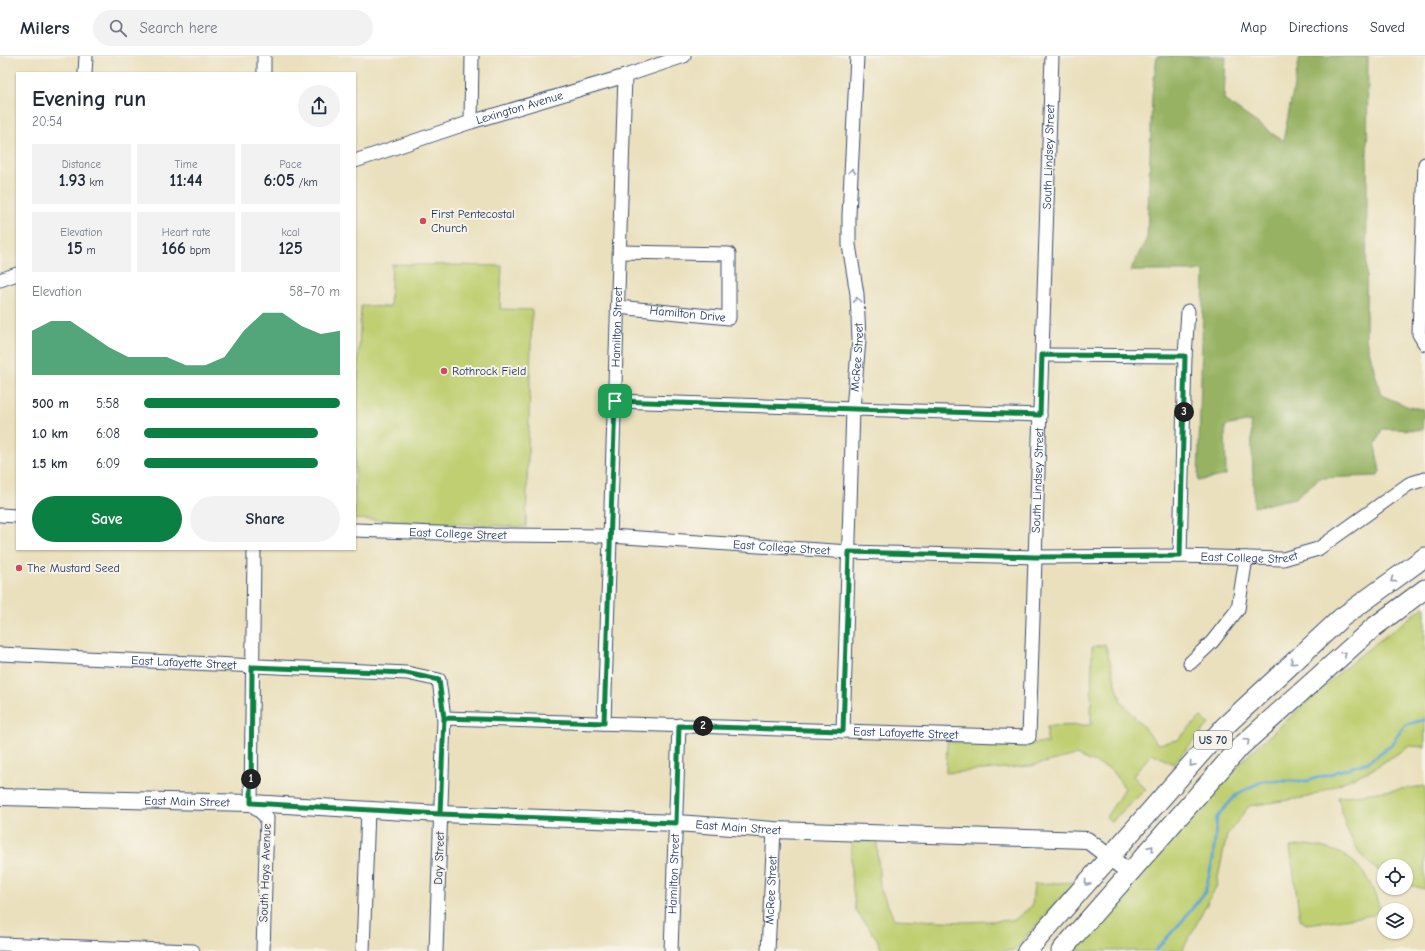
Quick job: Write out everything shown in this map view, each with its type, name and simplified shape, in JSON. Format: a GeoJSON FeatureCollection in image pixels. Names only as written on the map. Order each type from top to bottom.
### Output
{"type":"FeatureCollection","features":[{"type":"Feature","properties":{"kind":"highway","name":"US 70"},"geometry":{"type":"LineString","coordinates":[[1027,951],[1224,726],[1341,618],[1425,557]]}},
{"type":"Feature","properties":{"kind":"highway","name":"US 70"},"geometry":{"type":"LineString","coordinates":[[1061,951],[1240,748],[1374,627],[1425,589]]}},
{"type":"Feature","properties":{"kind":"main road","name":"East Main Street"},"geometry":{"type":"LineString","coordinates":[[0,796],[251,803],[440,814],[676,823],[774,830],[1087,840],[1130,873]]}},
{"type":"Feature","properties":{"kind":"street"},"geometry":{"type":"LineString","coordinates":[[85,72],[86,56]]}},
{"type":"Feature","properties":{"kind":"street"},"geometry":{"type":"LineString","coordinates":[[264,56],[264,72]]}},
{"type":"Feature","properties":{"kind":"street"},"geometry":{"type":"LineString","coordinates":[[471,122],[472,56]]}},
{"type":"Feature","properties":{"kind":"street","name":"Lexington Avenue"},"geometry":{"type":"LineString","coordinates":[[356,161],[471,122],[626,76],[684,56]]}},
{"type":"Feature","properties":{"kind":"street","name":"McRee Street"},"geometry":{"type":"LineString","coordinates":[[843,731],[854,409],[859,340],[857,294],[849,245],[849,215],[857,56]]}},
{"type":"Feature","properties":{"kind":"street","name":"South Lindsey Street"},"geometry":{"type":"LineString","coordinates":[[1029,737],[1052,56]]}},
{"type":"Feature","properties":{"kind":"street","name":"Hamilton Street"},"geometry":{"type":"LineString","coordinates":[[604,723],[626,76]]}},
{"type":"Feature","properties":{"kind":"street"},"geometry":{"type":"LineString","coordinates":[[1425,164],[1419,334],[1425,344]]}},
{"type":"Feature","properties":{"kind":"street","name":"Hamilton Drive"},"geometry":{"type":"LineString","coordinates":[[618,307],[729,318],[729,254],[620,252]]}},
{"type":"Feature","properties":{"kind":"street"},"geometry":{"type":"LineString","coordinates":[[0,280],[16,274]]}},
{"type":"Feature","properties":{"kind":"street"},"geometry":{"type":"LineString","coordinates":[[1180,556],[1185,356],[1188,311]]}},
{"type":"Feature","properties":{"kind":"street"},"geometry":{"type":"LineString","coordinates":[[1042,355],[1185,356]]}},
{"type":"Feature","properties":{"kind":"street"},"geometry":{"type":"LineString","coordinates":[[615,401],[1040,415]]}},
{"type":"Feature","properties":{"kind":"street","name":"East College Street"},"geometry":{"type":"LineString","coordinates":[[356,530],[493,535],[610,536],[849,552],[1036,557],[1180,556],[1283,559],[1318,548],[1409,484],[1425,479]]}},
{"type":"Feature","properties":{"kind":"street"},"geometry":{"type":"LineString","coordinates":[[0,516],[16,516]]}},
{"type":"Feature","properties":{"kind":"street"},"geometry":{"type":"LineString","coordinates":[[251,803],[254,550]]}},
{"type":"Feature","properties":{"kind":"street"},"geometry":{"type":"LineString","coordinates":[[1190,663],[1212,642],[1238,609],[1246,558]]}},
{"type":"Feature","properties":{"kind":"street","name":"East Lafayette Street"},"geometry":{"type":"LineString","coordinates":[[0,654],[252,667],[406,673],[439,680],[444,718],[1029,737]]}},
{"type":"Feature","properties":{"kind":"street","name":"Day Street"},"geometry":{"type":"LineString","coordinates":[[436,951],[444,718]]}},
{"type":"Feature","properties":{"kind":"street","name":"Hamilton Street"},"geometry":{"type":"LineString","coordinates":[[671,951],[679,726]]}},
{"type":"Feature","properties":{"kind":"street","name":"South Hays Avenue"},"geometry":{"type":"LineString","coordinates":[[251,803],[267,818],[263,951]]}},
{"type":"Feature","properties":{"kind":"street"},"geometry":{"type":"LineString","coordinates":[[363,951],[368,809]]}},
{"type":"Feature","properties":{"kind":"street","name":"McRee Street"},"geometry":{"type":"LineString","coordinates":[[768,951],[774,830]]}},
{"type":"Feature","properties":{"kind":"street"},"geometry":{"type":"LineString","coordinates":[[0,944],[193,951]]}},
{"type":"Feature","properties":{"kind":"green space"},"geometry":{"type":"Polygon","coordinates":[[[1157,56],[1226,56],[1224,100],[1283,141],[1300,56],[1368,56],[1366,339],[1381,395],[1409,407],[1424,409],[1422,430],[1382,429],[1375,446],[1380,471],[1378,476],[1320,478],[1295,498],[1254,507],[1251,421],[1225,426],[1226,475],[1198,481],[1204,271],[1130,271],[1147,238],[1152,95],[1157,56]]]}},
{"type":"Feature","properties":{"kind":"green space","name":"Rothrock Field"},"geometry":{"type":"Polygon","coordinates":[[[392,264],[502,266],[500,309],[532,310],[526,527],[356,519],[356,411],[361,306],[390,307],[392,264]]]}},
{"type":"Feature","properties":{"kind":"green space"},"geometry":{"type":"Polygon","coordinates":[[[1425,606],[1425,747],[1410,746],[1371,770],[1309,797],[1249,806],[1227,835],[1216,887],[1182,951],[1075,951],[1249,754],[1354,660],[1425,606]]]}},
{"type":"Feature","properties":{"kind":"green space"},"geometry":{"type":"Polygon","coordinates":[[[1105,644],[1121,701],[1158,744],[1177,740],[1201,717],[1209,724],[1173,764],[1152,753],[1133,776],[1146,789],[1111,822],[1106,817],[1125,788],[1110,769],[1076,755],[1031,766],[946,773],[947,742],[1047,743],[1047,726],[1091,725],[1092,647],[1105,644]]]}},
{"type":"Feature","properties":{"kind":"green space"},"geometry":{"type":"Polygon","coordinates":[[[1425,786],[1425,889],[1413,886],[1413,859],[1377,859],[1377,870],[1365,859],[1352,841],[1344,820],[1338,797],[1425,786]]]}},
{"type":"Feature","properties":{"kind":"green space"},"geometry":{"type":"Polygon","coordinates":[[[851,841],[877,842],[880,888],[894,919],[965,922],[1014,920],[1032,906],[1034,884],[1075,882],[1013,951],[882,951],[877,939],[856,911],[851,876],[851,841]]]}},
{"type":"Feature","properties":{"kind":"green space"},"geometry":{"type":"Polygon","coordinates":[[[1307,845],[1335,851],[1346,857],[1363,872],[1369,882],[1378,903],[1377,912],[1373,915],[1307,924],[1300,920],[1290,847],[1307,845]]]}},
{"type":"Feature","properties":{"kind":"waterway"},"geometry":{"type":"LineString","coordinates":[[1155,951],[1183,920],[1205,892],[1213,859],[1217,817],[1237,794],[1263,781],[1307,781],[1368,762],[1390,746],[1405,725],[1423,720],[1425,721]]}},
{"type":"Feature","properties":{"kind":"place","name":"First Pentecostal Church"},"geometry":{"type":"Point","coordinates":[423,221]}},
{"type":"Feature","properties":{"kind":"place","name":"Rothrock Field"},"geometry":{"type":"Point","coordinates":[444,371]}},
{"type":"Feature","properties":{"kind":"place","name":"The Mustard Seed"},"geometry":{"type":"Point","coordinates":[19,568]}},
{"type":"Feature","properties":{"kind":"route"},"geometry":{"type":"LineString","coordinates":[[615,401],[604,723],[444,718],[440,814],[251,803],[252,667],[406,673],[439,680],[444,718],[442,766],[440,814],[676,823],[679,726],[843,731],[849,552],[1036,557],[1180,556],[1185,356],[1042,355],[1040,415],[615,401]]}}]}
